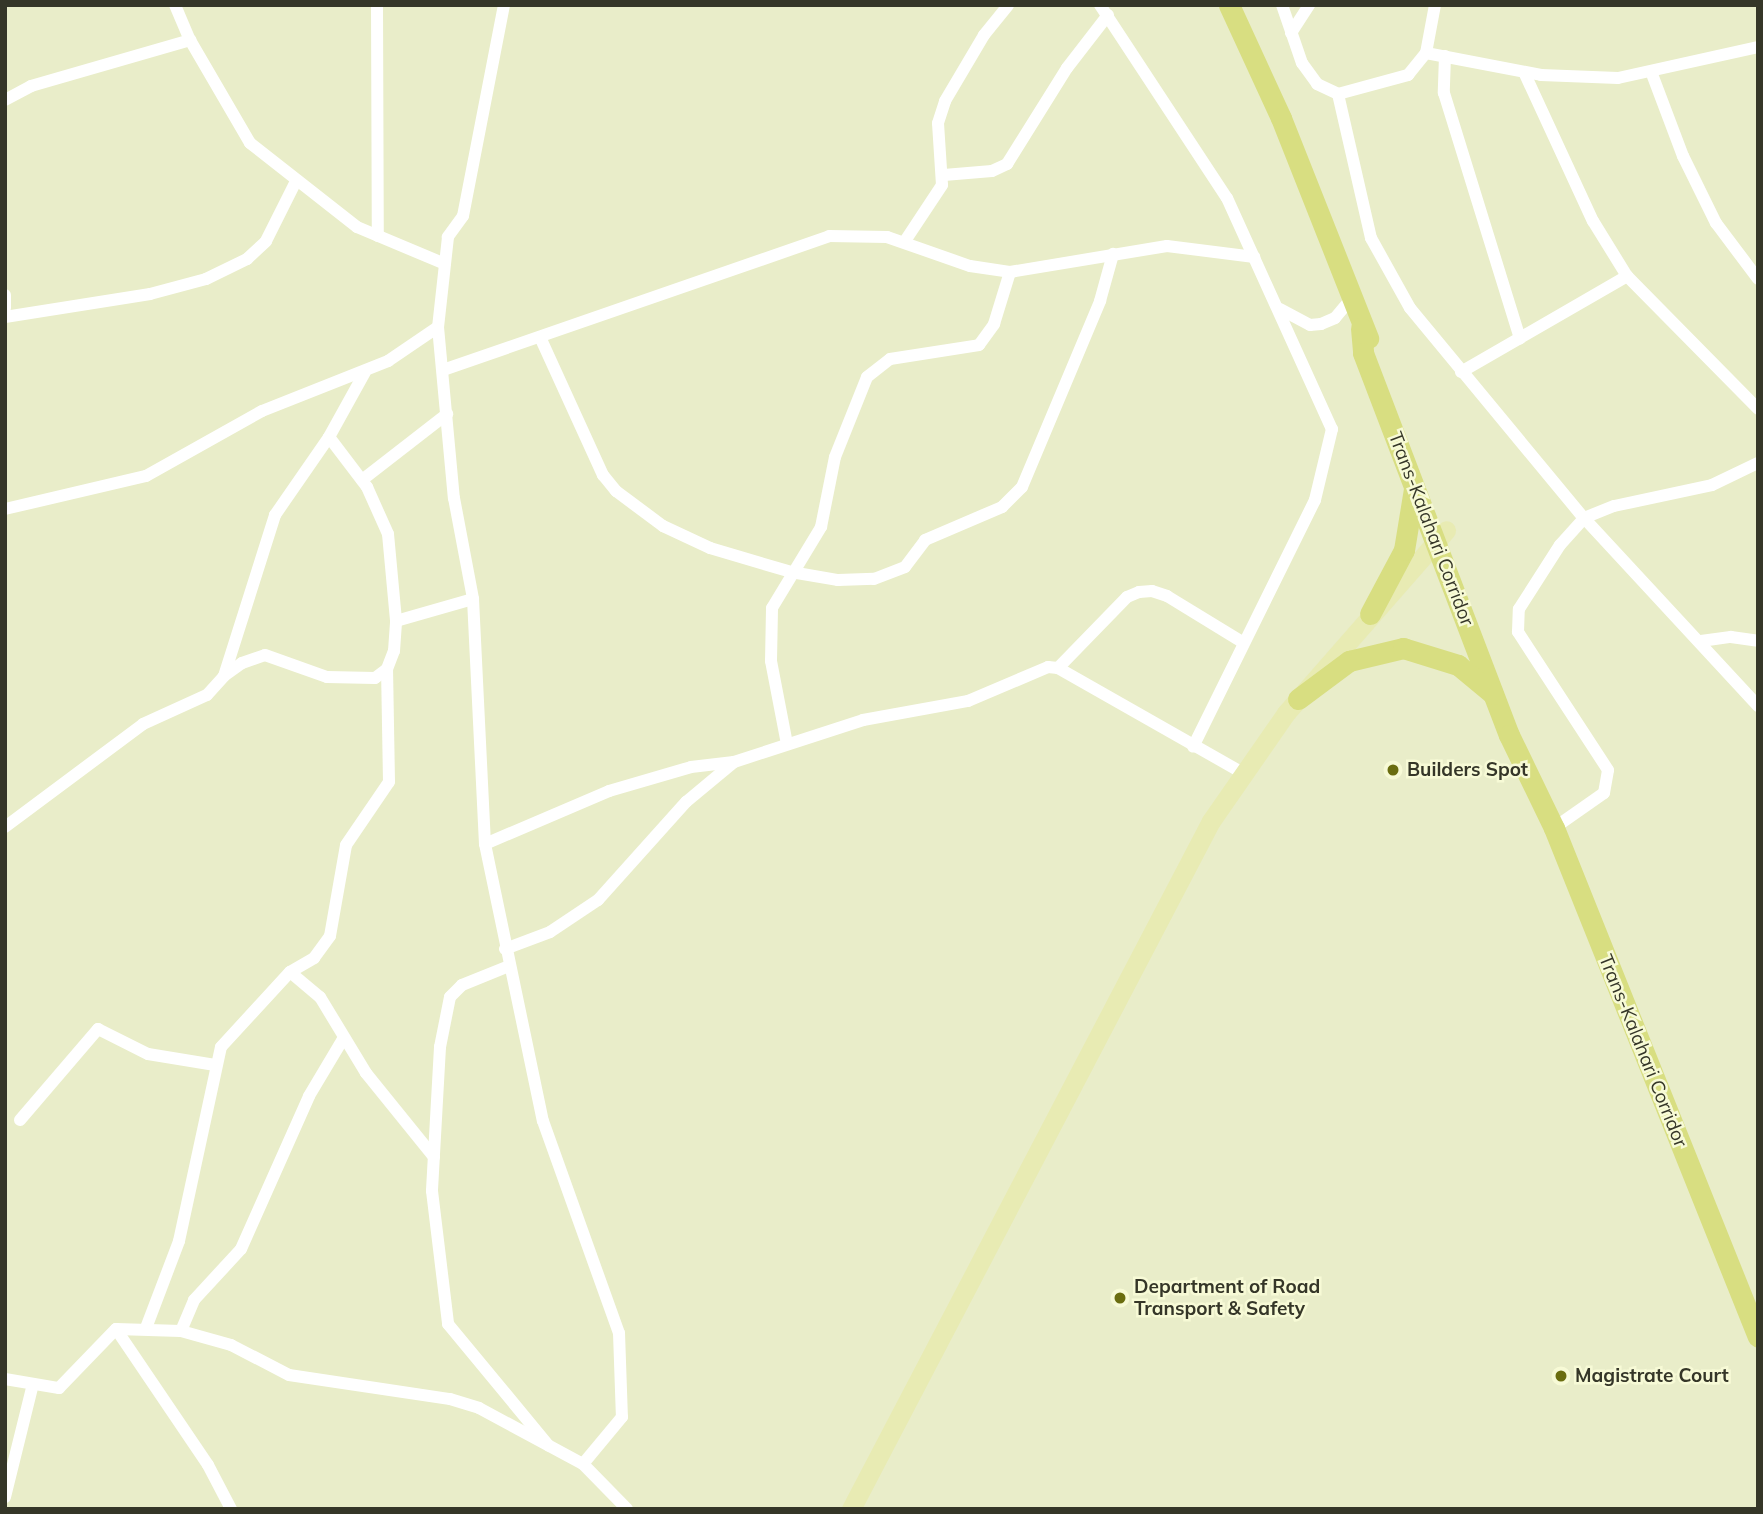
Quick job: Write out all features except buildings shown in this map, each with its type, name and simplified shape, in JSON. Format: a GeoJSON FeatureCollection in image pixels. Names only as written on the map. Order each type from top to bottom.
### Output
{"type":"FeatureCollection","features":[{"type":"Feature","properties":{"kind":"highway","name":"Trans-Kalahari Corridor"},"geometry":{"type":"LineString","coordinates":[[1229,5],[1281,118],[1361,328],[1376,349],[1494,695],[1554,828],[1758,1337]]}},
{"type":"Feature","properties":{"kind":"highway","name":"Trans-Kalahari Corridor"},"geometry":{"type":"LineString","coordinates":[[1361,328],[1363,354],[1414,483],[1441,535],[1521,732],[1527,766]]}},
{"type":"Feature","properties":{"kind":"highway"},"geometry":{"type":"LineString","coordinates":[[1370,614],[1404,550],[1414,483]]}},
{"type":"Feature","properties":{"kind":"highway"},"geometry":{"type":"LineString","coordinates":[[1298,699],[1349,661],[1403,648],[1458,665],[1494,695]]}},
{"type":"Feature","properties":{"kind":"main road"},"geometry":{"type":"LineString","coordinates":[[851,1509],[1023,1173],[1241,772],[1298,699],[1441,535]]}},
{"type":"Feature","properties":{"kind":"street"},"geometry":{"type":"LineString","coordinates":[[175,5],[190,40],[250,142],[296,181],[358,227],[445,264]]}},
{"type":"Feature","properties":{"kind":"street"},"geometry":{"type":"LineString","coordinates":[[377,5],[378,236]]}},
{"type":"Feature","properties":{"kind":"street"},"geometry":{"type":"LineString","coordinates":[[504,5],[463,216],[448,237],[438,327],[461,551],[473,599],[485,844],[543,1121],[619,1333],[622,1417],[583,1464]]}},
{"type":"Feature","properties":{"kind":"street"},"geometry":{"type":"LineString","coordinates":[[905,241],[937,195],[944,175],[938,122],[945,101],[984,35],[1008,5]]}},
{"type":"Feature","properties":{"kind":"street"},"geometry":{"type":"LineString","coordinates":[[1282,5],[1302,63],[1317,84],[1338,94],[1408,75],[1426,53],[1435,5]]}},
{"type":"Feature","properties":{"kind":"street"},"geometry":{"type":"LineString","coordinates":[[1291,33],[1309,5]]}},
{"type":"Feature","properties":{"kind":"street"},"geometry":{"type":"LineString","coordinates":[[944,175],[992,171],[1007,164],[1104,10],[1227,198],[1332,429],[1315,500],[1287,562],[1242,642],[1193,747]]}},
{"type":"Feature","properties":{"kind":"street"},"geometry":{"type":"LineString","coordinates":[[5,100],[31,86],[190,40]]}},
{"type":"Feature","properties":{"kind":"street"},"geometry":{"type":"LineString","coordinates":[[1426,53],[1524,72],[1585,78],[1652,74],[1758,47]]}},
{"type":"Feature","properties":{"kind":"street"},"geometry":{"type":"LineString","coordinates":[[1445,56],[1444,93],[1520,338]]}},
{"type":"Feature","properties":{"kind":"street"},"geometry":{"type":"LineString","coordinates":[[1524,72],[1593,221],[1627,276],[1758,409]]}},
{"type":"Feature","properties":{"kind":"street"},"geometry":{"type":"LineString","coordinates":[[1652,74],[1683,156],[1716,223],[1758,279]]}},
{"type":"Feature","properties":{"kind":"street"},"geometry":{"type":"LineString","coordinates":[[1338,94],[1371,238],[1410,308],[1584,518],[1701,641],[1758,706]]}},
{"type":"Feature","properties":{"kind":"street"},"geometry":{"type":"LineString","coordinates":[[5,317],[150,294],[206,279],[247,259],[266,241],[296,181]]}},
{"type":"Feature","properties":{"kind":"street"},"geometry":{"type":"LineString","coordinates":[[443,370],[813,240],[869,235],[905,241],[970,266],[1010,272],[1167,246],[1254,257]]}},
{"type":"Feature","properties":{"kind":"street"},"geometry":{"type":"LineString","coordinates":[[540,337],[603,475],[615,491],[684,537],[792,572],[838,580],[892,575],[905,567],[925,540],[1012,500],[1030,472],[1054,416],[1100,301],[1113,254]]}},
{"type":"Feature","properties":{"kind":"street"},"geometry":{"type":"LineString","coordinates":[[787,744],[769,637],[772,608],[824,520],[835,457],[867,377],[890,359],[979,345],[994,324],[1010,272]]}},
{"type":"Feature","properties":{"kind":"street"},"geometry":{"type":"LineString","coordinates":[[1461,372],[1627,276]]}},
{"type":"Feature","properties":{"kind":"street"},"geometry":{"type":"LineString","coordinates":[[5,295],[5,308]]}},
{"type":"Feature","properties":{"kind":"street"},"geometry":{"type":"LineString","coordinates":[[1278,308],[1310,325],[1321,324],[1335,318],[1350,300]]}},
{"type":"Feature","properties":{"kind":"street"},"geometry":{"type":"LineString","coordinates":[[5,509],[146,475],[262,411],[365,372],[438,327]]}},
{"type":"Feature","properties":{"kind":"street"},"geometry":{"type":"LineString","coordinates":[[224,676],[275,515],[329,437],[365,372]]}},
{"type":"Feature","properties":{"kind":"street"},"geometry":{"type":"LineString","coordinates":[[362,480],[447,414]]}},
{"type":"Feature","properties":{"kind":"street"},"geometry":{"type":"LineString","coordinates":[[146,1328],[181,1232],[215,1065],[228,1034],[290,972],[313,958],[330,936],[346,845],[384,792],[392,772],[387,669],[396,621],[388,534],[362,480],[329,437]]}},
{"type":"Feature","properties":{"kind":"street"},"geometry":{"type":"LineString","coordinates":[[1554,828],[1604,793],[1608,770],[1518,632],[1516,620],[1560,545],[1584,518],[1614,506],[1712,485],[1758,463]]}},
{"type":"Feature","properties":{"kind":"street"},"geometry":{"type":"LineString","coordinates":[[485,844],[609,791],[691,767],[734,762],[863,720],[968,701],[1030,672],[1058,668],[1127,597],[1139,592],[1167,596],[1242,642]]}},
{"type":"Feature","properties":{"kind":"street"},"geometry":{"type":"LineString","coordinates":[[396,621],[473,599]]}},
{"type":"Feature","properties":{"kind":"street"},"geometry":{"type":"LineString","coordinates":[[1701,641],[1731,637],[1758,641]]}},
{"type":"Feature","properties":{"kind":"street"},"geometry":{"type":"LineString","coordinates":[[5,827],[143,724],[207,695],[224,676],[242,663],[265,655],[300,671],[351,680],[375,678],[387,669]]}},
{"type":"Feature","properties":{"kind":"street"},"geometry":{"type":"LineString","coordinates":[[1058,668],[1241,772]]}},
{"type":"Feature","properties":{"kind":"street"},"geometry":{"type":"LineString","coordinates":[[505,949],[550,932],[598,900],[686,802],[734,762]]}},
{"type":"Feature","properties":{"kind":"street"},"geometry":{"type":"LineString","coordinates":[[509,966],[462,985],[450,997],[440,1047],[432,1191],[448,1324],[552,1451]]}},
{"type":"Feature","properties":{"kind":"street"},"geometry":{"type":"LineString","coordinates":[[290,972],[320,997],[343,1039],[434,1157]]}},
{"type":"Feature","properties":{"kind":"street"},"geometry":{"type":"LineString","coordinates":[[20,1120],[98,1029],[148,1054],[215,1065]]}},
{"type":"Feature","properties":{"kind":"street"},"geometry":{"type":"LineString","coordinates":[[181,1331],[194,1300],[242,1249],[309,1096],[343,1039]]}},
{"type":"Feature","properties":{"kind":"street"},"geometry":{"type":"LineString","coordinates":[[5,1378],[59,1388],[67,1383],[102,1339],[116,1329],[181,1331],[231,1345],[289,1375],[450,1399],[479,1408],[552,1451],[583,1464],[627,1509]]}},
{"type":"Feature","properties":{"kind":"street"},"geometry":{"type":"LineString","coordinates":[[116,1329],[208,1465],[231,1509]]}},
{"type":"Feature","properties":{"kind":"street"},"geometry":{"type":"LineString","coordinates":[[5,1497],[33,1384]]}},
{"type":"Feature","properties":{"kind":"place","name":"Builders Spot"},"geometry":{"type":"Point","coordinates":[1393,770]}},
{"type":"Feature","properties":{"kind":"place","name":"Department of Road Transport & Safety"},"geometry":{"type":"Point","coordinates":[1120,1298]}},
{"type":"Feature","properties":{"kind":"place","name":"Magistrate Court"},"geometry":{"type":"Point","coordinates":[1561,1376]}}]}
